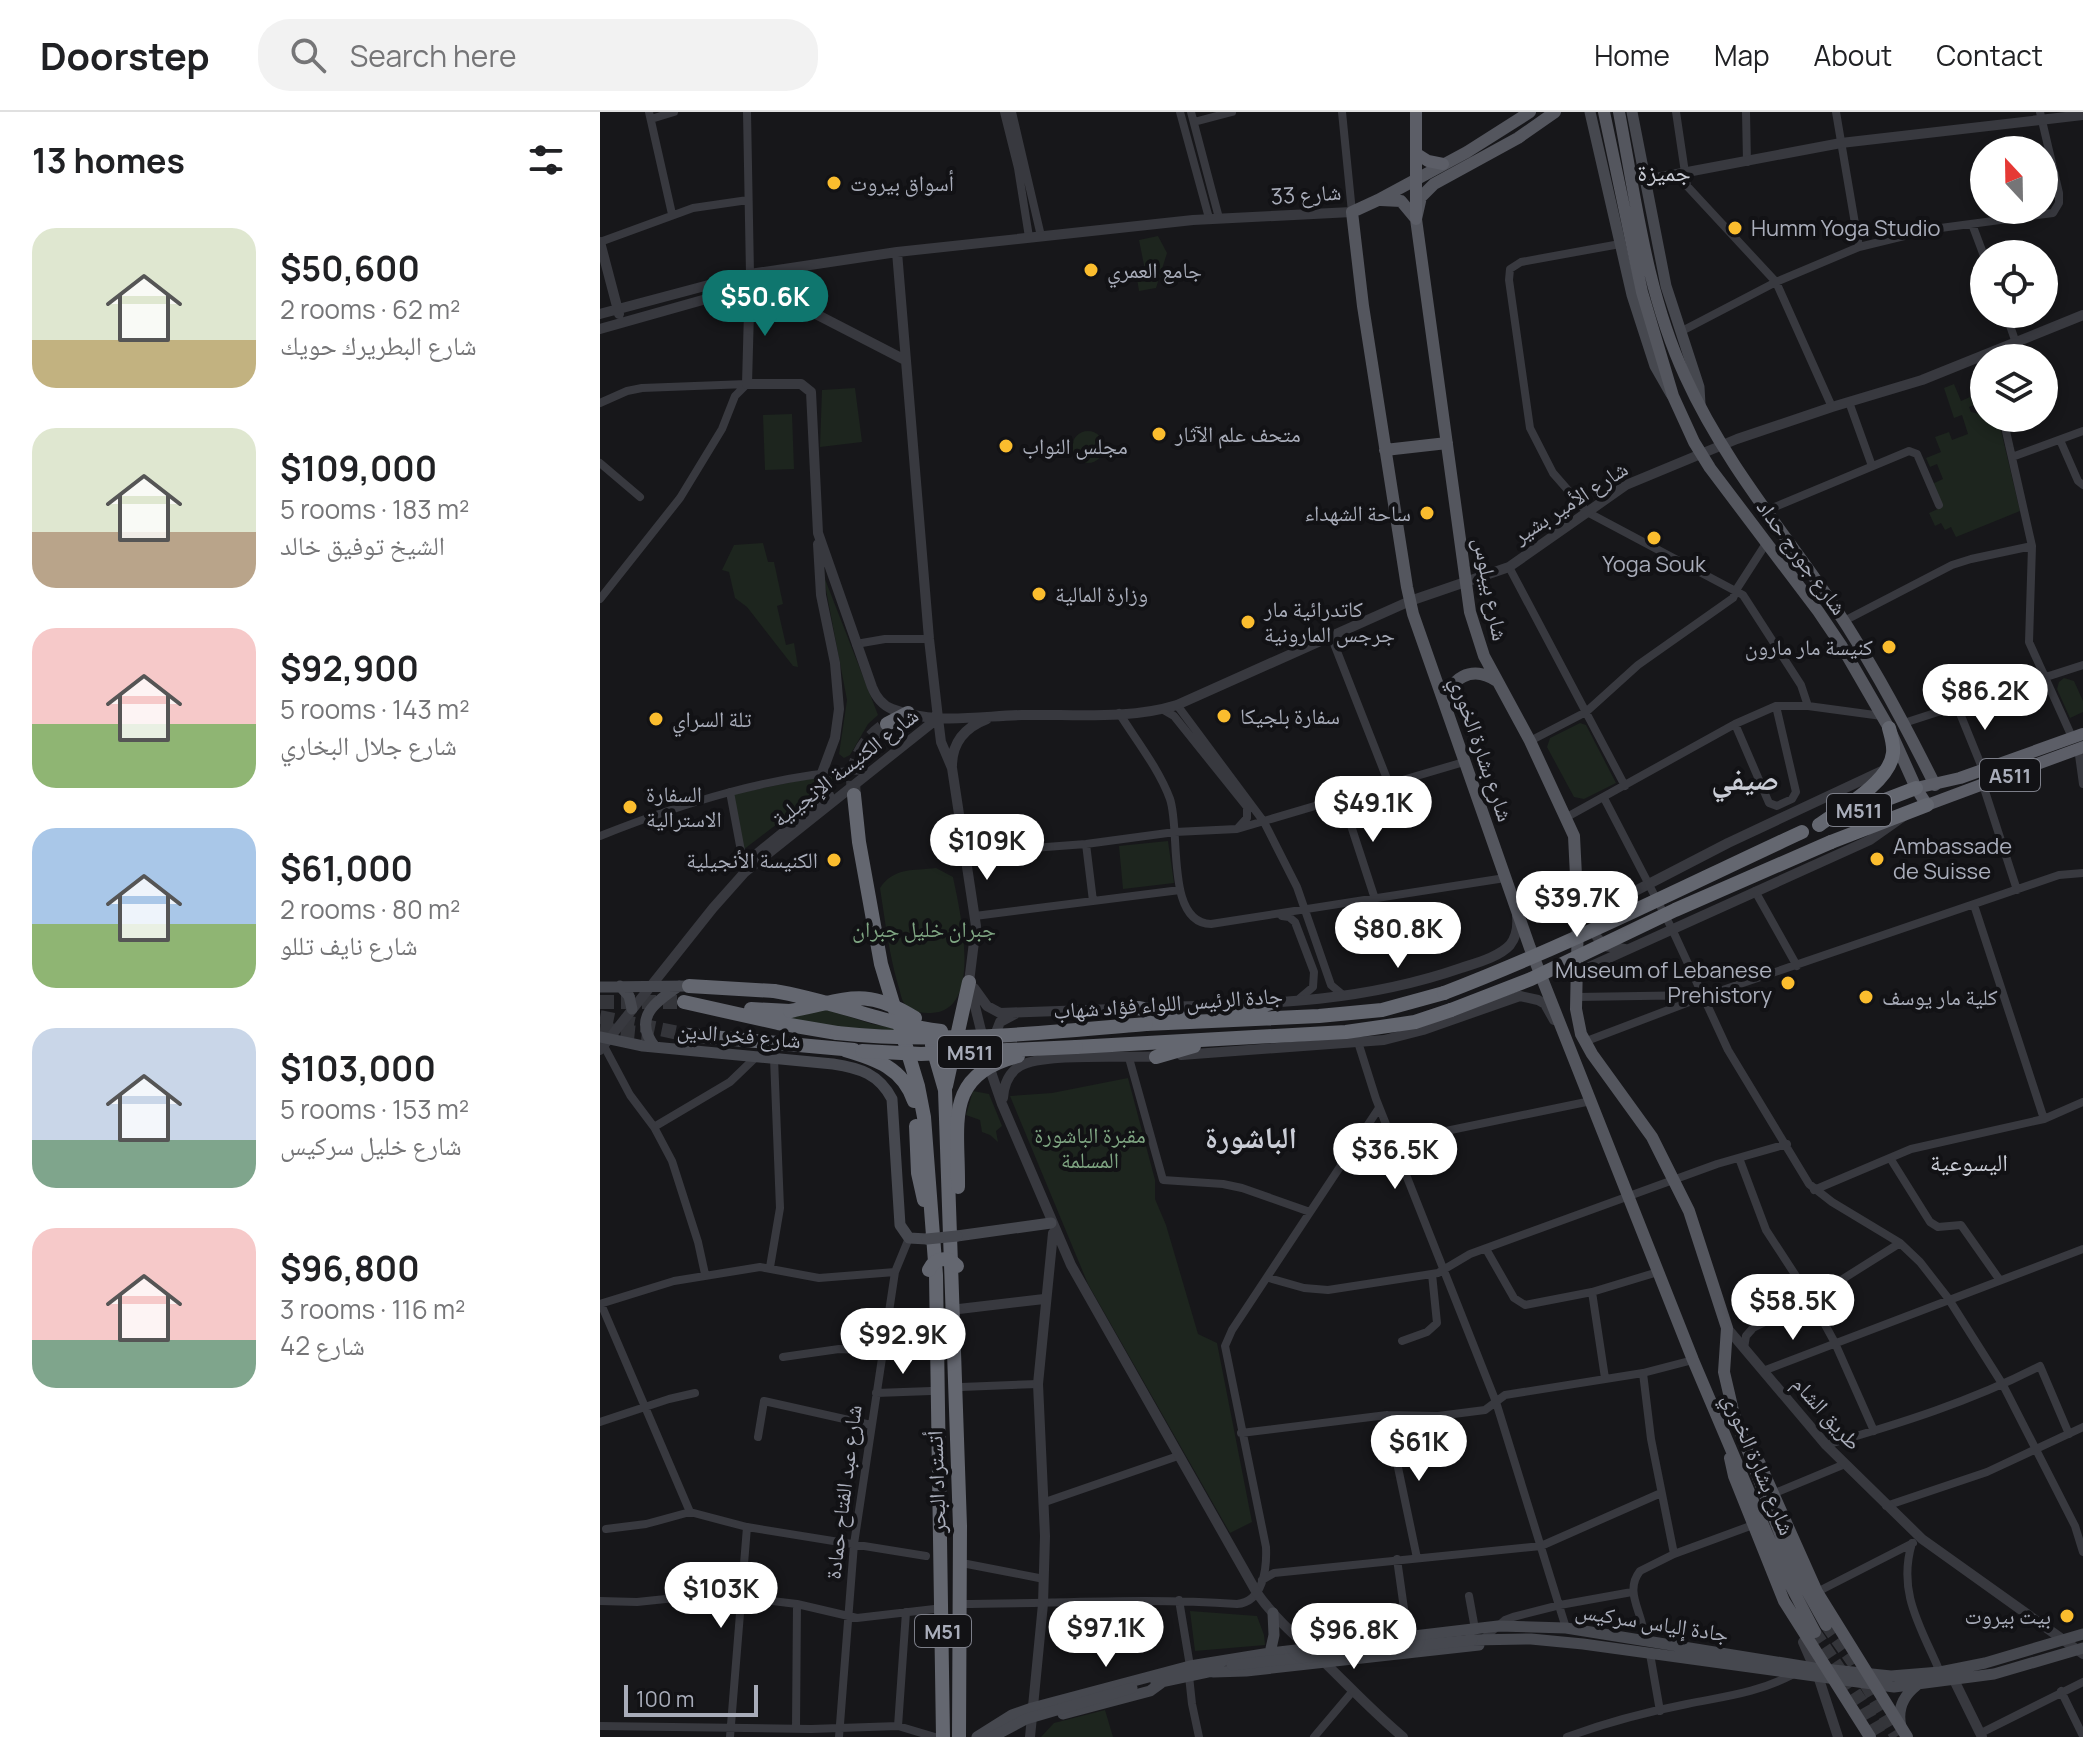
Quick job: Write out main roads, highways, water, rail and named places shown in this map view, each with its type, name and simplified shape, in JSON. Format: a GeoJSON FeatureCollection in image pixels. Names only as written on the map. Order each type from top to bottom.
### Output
{"type":"FeatureCollection","features":[{"type":"Feature","properties":{"kind":"highway"},"geometry":{"type":"LineString","coordinates":[[1416,112],[1416,219]]}},
{"type":"Feature","properties":{"kind":"highway"},"geometry":{"type":"LineString","coordinates":[[1417,154],[1428,161],[1443,164]]}},
{"type":"Feature","properties":{"kind":"highway"},"geometry":{"type":"LineString","coordinates":[[887,724],[908,713]]}},
{"type":"Feature","properties":{"kind":"highway"},"geometry":{"type":"LineString","coordinates":[[1819,825],[1861,795],[1888,768],[1893,757],[1893,744],[1885,722]]}},
{"type":"Feature","properties":{"kind":"highway","name":"جادة الرئيس اللواء فؤاد شهاب"},"geometry":{"type":"LineString","coordinates":[[945,1090],[930,1040],[915,1018],[889,1003],[860,997],[790,1011],[688,1003],[837,1033],[913,1039],[989,1036],[1146,1024],[1319,1016],[1382,1010],[1470,983],[1598,929],[1819,825],[1916,788],[1960,778],[2074,743]]}},
{"type":"Feature","properties":{"kind":"highway","name":"جادة الرئيس اللواء فؤاد شهاب"},"geometry":{"type":"LineString","coordinates":[[689,1035],[921,1054],[1056,1048],[1154,1049],[1224,1039],[1384,1028],[1415,1022],[1531,979],[1675,910],[1831,842],[1983,785],[2074,743]]}},
{"type":"Feature","properties":{"kind":"highway"},"geometry":{"type":"LineString","coordinates":[[1935,785],[1942,800]]}},
{"type":"Feature","properties":{"kind":"highway"},"geometry":{"type":"LineString","coordinates":[[1916,788],[1919,807]]}},
{"type":"Feature","properties":{"kind":"highway","name":"M51"},"geometry":{"type":"LineString","coordinates":[[854,795],[881,964],[922,1103],[929,1236]]}},
{"type":"Feature","properties":{"kind":"highway"},"geometry":{"type":"LineString","coordinates":[[945,1090],[969,982]]}},
{"type":"Feature","properties":{"kind":"highway"},"geometry":{"type":"LineString","coordinates":[[684,986],[774,991],[917,1028],[989,1036]]}},
{"type":"Feature","properties":{"kind":"highway"},"geometry":{"type":"LineString","coordinates":[[1138,1008],[1211,1021],[1274,1002]]}},
{"type":"Feature","properties":{"kind":"highway"},"geometry":{"type":"LineString","coordinates":[[1224,1039],[1288,1046]]}},
{"type":"Feature","properties":{"kind":"highway"},"geometry":{"type":"LineString","coordinates":[[960,1526],[963,1459],[955,1233],[959,1103],[966,1088],[991,1065],[1056,1048]]}},
{"type":"Feature","properties":{"kind":"highway"},"geometry":{"type":"LineString","coordinates":[[845,1050],[887,1065],[904,1079],[916,1111],[920,1183],[929,1236],[934,1483],[941,1526]]}},
{"type":"Feature","properties":{"kind":"highway","name":"M51"},"geometry":{"type":"LineString","coordinates":[[945,1090],[955,1233]]}},
{"type":"Feature","properties":{"kind":"highway","name":"أتستراد البحر"},"geometry":{"type":"LineString","coordinates":[[955,1233],[960,1526],[959,1736]]}},
{"type":"Feature","properties":{"kind":"highway","name":"أتستراد البحر"},"geometry":{"type":"LineString","coordinates":[[929,1236],[941,1526],[943,1737]]}},
{"type":"Feature","properties":{"kind":"highway"},"geometry":{"type":"LineString","coordinates":[[929,1270],[933,1263],[942,1259],[957,1266]]}},
{"type":"Feature","properties":{"kind":"main road","name":"شارع 33"},"geometry":{"type":"LineString","coordinates":[[1352,212],[1415,180],[1530,112]]}},
{"type":"Feature","properties":{"kind":"main road"},"geometry":{"type":"LineString","coordinates":[[1416,219],[1418,203],[1434,184],[1502,147],[1555,112]]}},
{"type":"Feature","properties":{"kind":"main road","name":"شارع جورج حداد"},"geometry":{"type":"LineString","coordinates":[[1590,112],[1646,342],[1662,380],[1673,396]]}},
{"type":"Feature","properties":{"kind":"main road","name":"شارع جورج حداد"},"geometry":{"type":"LineString","coordinates":[[1604,112],[1642,292],[1673,396],[1700,454],[1829,627],[1885,722],[1916,788]]}},
{"type":"Feature","properties":{"kind":"main road","name":"شارع جورج حداد"},"geometry":{"type":"LineString","coordinates":[[1619,112],[1659,308],[1684,374],[1721,445],[1844,621],[1904,723],[1935,785]]}},
{"type":"Feature","properties":{"kind":"main road","name":"شارع جورج حداد"},"geometry":{"type":"LineString","coordinates":[[1632,112],[1666,286],[1699,387],[1701,408]]}},
{"type":"Feature","properties":{"kind":"main road"},"geometry":{"type":"LineString","coordinates":[[1378,200],[1401,201],[1416,219]]}},
{"type":"Feature","properties":{"kind":"main road","name":"شارع بشارة الخوري"},"geometry":{"type":"LineString","coordinates":[[1352,212],[1385,450],[1410,601],[1517,914],[1693,1360],[1793,1595],[1820,1628],[1791,1562],[1725,1380],[1723,1357],[1727,1328]]}},
{"type":"Feature","properties":{"kind":"main road","name":"شارع بيبلوس"},"geometry":{"type":"LineString","coordinates":[[1416,219],[1475,634],[1567,817],[1576,847],[1576,997],[1577,1018],[1584,1042]]}},
{"type":"Feature","properties":{"kind":"main road"},"geometry":{"type":"LineString","coordinates":[[1385,450],[1447,443]]}},
{"type":"Feature","properties":{"kind":"main road"},"geometry":{"type":"LineString","coordinates":[[1446,707],[1450,687],[1460,677],[1477,672],[1497,681]]}},
{"type":"Feature","properties":{"kind":"main road"},"geometry":{"type":"LineString","coordinates":[[620,986],[629,996],[632,1009]]}},
{"type":"Feature","properties":{"kind":"main road"},"geometry":{"type":"LineString","coordinates":[[655,1047],[646,1031],[646,1017],[658,1000],[684,986]]}},
{"type":"Feature","properties":{"kind":"main road","name":"شارع فخر الدين"},"geometry":{"type":"LineString","coordinates":[[600,987],[684,986]]}},
{"type":"Feature","properties":{"kind":"main road","name":"طريق الشام"},"geometry":{"type":"LineString","coordinates":[[1584,1042],[1643,1123],[1674,1179],[1689,1211],[1727,1328]]}},
{"type":"Feature","properties":{"kind":"main road","name":"شارع فخر الدين"},"geometry":{"type":"LineString","coordinates":[[603,1043],[774,1058],[856,1068],[872,1075],[883,1084],[892,1099],[900,1225],[909,1238],[929,1236]]}},
{"type":"Feature","properties":{"kind":"main road"},"geometry":{"type":"LineString","coordinates":[[929,1236],[1051,1223]]}},
{"type":"Feature","properties":{"kind":"main road"},"geometry":{"type":"LineString","coordinates":[[1746,1443],[1775,1493],[1817,1592],[1904,1732]]}},
{"type":"Feature","properties":{"kind":"main road"},"geometry":{"type":"LineString","coordinates":[[1730,1447],[1732,1469],[1784,1601],[1824,1674],[1870,1737]]}},
{"type":"Feature","properties":{"kind":"main road"},"geometry":{"type":"LineString","coordinates":[[1270,1653],[1274,1635],[1273,1613]]}},
{"type":"Feature","properties":{"kind":"main road","name":"جادة إلياس سركيس"},"geometry":{"type":"LineString","coordinates":[[977,1737],[1012,1715],[1032,1708],[1189,1671],[1477,1636],[1498,1626],[1566,1628],[1873,1680],[1894,1687],[2016,1669],[2081,1650]]}},
{"type":"Feature","properties":{"kind":"main road","name":"جادة إلياس سركيس"},"geometry":{"type":"LineString","coordinates":[[1873,1680],[1940,1672],[2014,1656],[2083,1634]]}},
{"type":"Feature","properties":{"kind":"main road","name":"جادة إلياس سركيس"},"geometry":{"type":"LineString","coordinates":[[1212,1667],[1270,1653],[1308,1648],[1408,1637],[1477,1636],[1531,1639],[1792,1668]]}},
{"type":"Feature","properties":{"kind":"main road"},"geometry":{"type":"LineString","coordinates":[[1212,1667],[1325,1663],[1531,1639]]}},
{"type":"Feature","properties":{"kind":"main road"},"geometry":{"type":"LineString","coordinates":[[1003,1737],[1029,1724],[1150,1691],[1160,1678]]}},
{"type":"Feature","properties":{"kind":"main road","name":"جادة إلياس سركيس"},"geometry":{"type":"LineString","coordinates":[[992,1737],[1026,1719],[1160,1678]]}},
{"type":"Feature","properties":{"kind":"main road"},"geometry":{"type":"LineString","coordinates":[[1904,1732],[1900,1710],[1902,1701],[1920,1684]]}},
{"type":"Feature","properties":{"kind":"tunnel"},"geometry":{"type":"LineString","coordinates":[[854,795],[854,773],[859,754],[870,738],[887,724]]}},
{"type":"Feature","properties":{"kind":"tunnel"},"geometry":{"type":"LineString","coordinates":[[600,1002],[684,1002]]}},
{"type":"Feature","properties":{"kind":"tunnel"},"geometry":{"type":"LineString","coordinates":[[600,1017],[689,1035]]}},
{"type":"Feature","properties":{"kind":"tunnel"},"geometry":{"type":"LineString","coordinates":[[600,1029],[649,1034]]}},
{"type":"Feature","properties":{"kind":"tunnel"},"geometry":{"type":"LineString","coordinates":[[1826,1625],[1853,1663],[1896,1737]]}},
{"type":"Feature","properties":{"kind":"tunnel"},"geometry":{"type":"LineString","coordinates":[[1815,1632],[1882,1737]]}},
{"type":"Feature","properties":{"kind":"place","name":"أسواق بيروت"},"geometry":{"type":"Point","coordinates":[834,183]}},
{"type":"Feature","properties":{"kind":"place","name":"Humm Yoga Studio"},"geometry":{"type":"Point","coordinates":[1735,228]}},
{"type":"Feature","properties":{"kind":"place","name":"جامع العمري"},"geometry":{"type":"Point","coordinates":[1091,270]}},
{"type":"Feature","properties":{"kind":"place","name":"متحف علم الآثار"},"geometry":{"type":"Point","coordinates":[1159,434]}},
{"type":"Feature","properties":{"kind":"place","name":"مجلس النواب"},"geometry":{"type":"Point","coordinates":[1006,446]}},
{"type":"Feature","properties":{"kind":"place","name":"ساحة الشهداء"},"geometry":{"type":"Point","coordinates":[1427,513]}},
{"type":"Feature","properties":{"kind":"place","name":"Yoga Souk"},"geometry":{"type":"Point","coordinates":[1654,538]}},
{"type":"Feature","properties":{"kind":"place","name":"وزارة المالية"},"geometry":{"type":"Point","coordinates":[1039,594]}},
{"type":"Feature","properties":{"kind":"place","name":"كاتدرائية مار جرجس المارونية"},"geometry":{"type":"Point","coordinates":[1248,622]}},
{"type":"Feature","properties":{"kind":"place","name":"كنيسة مار مارون"},"geometry":{"type":"Point","coordinates":[1889,647]}},
{"type":"Feature","properties":{"kind":"place","name":"سفارة بلجيكا"},"geometry":{"type":"Point","coordinates":[1224,716]}},
{"type":"Feature","properties":{"kind":"place","name":"تلة السراي"},"geometry":{"type":"Point","coordinates":[656,719]}},
{"type":"Feature","properties":{"kind":"place","name":"السفارة الاسترالية"},"geometry":{"type":"Point","coordinates":[630,807]}},
{"type":"Feature","properties":{"kind":"place","name":"Ambassade de Suisse"},"geometry":{"type":"Point","coordinates":[1877,859]}},
{"type":"Feature","properties":{"kind":"place","name":"الكنيسة الأنجيلية"},"geometry":{"type":"Point","coordinates":[834,860]}},
{"type":"Feature","properties":{"kind":"place","name":"Museum of Lebanese Prehistory"},"geometry":{"type":"Point","coordinates":[1788,983]}},
{"type":"Feature","properties":{"kind":"place","name":"كلية مار يوسف"},"geometry":{"type":"Point","coordinates":[1866,997]}},
{"type":"Feature","properties":{"kind":"place","name":"بيت بيروت"},"geometry":{"type":"Point","coordinates":[2067,1616]}},
{"type":"Feature","properties":{"kind":"district","name":"جميزة"},"geometry":{"type":"Point","coordinates":[1664,171]}},
{"type":"Feature","properties":{"kind":"district","name":"صيفي"},"geometry":{"type":"Point","coordinates":[1745,778]}},
{"type":"Feature","properties":{"kind":"district","name":"الباشورة"},"geometry":{"type":"Point","coordinates":[1251,1136]}},
{"type":"Feature","properties":{"kind":"district","name":"اليسوعية"},"geometry":{"type":"Point","coordinates":[1969,1161]}},
{"type":"Feature","properties":{"kind":"park label","name":"جبران خليل جبران"},"geometry":{"type":"Point","coordinates":[924,929]}},
{"type":"Feature","properties":{"kind":"park label","name":"مقبرة الباشورة المسلمة"},"geometry":{"type":"Point","coordinates":[1090,1148]}}]}
